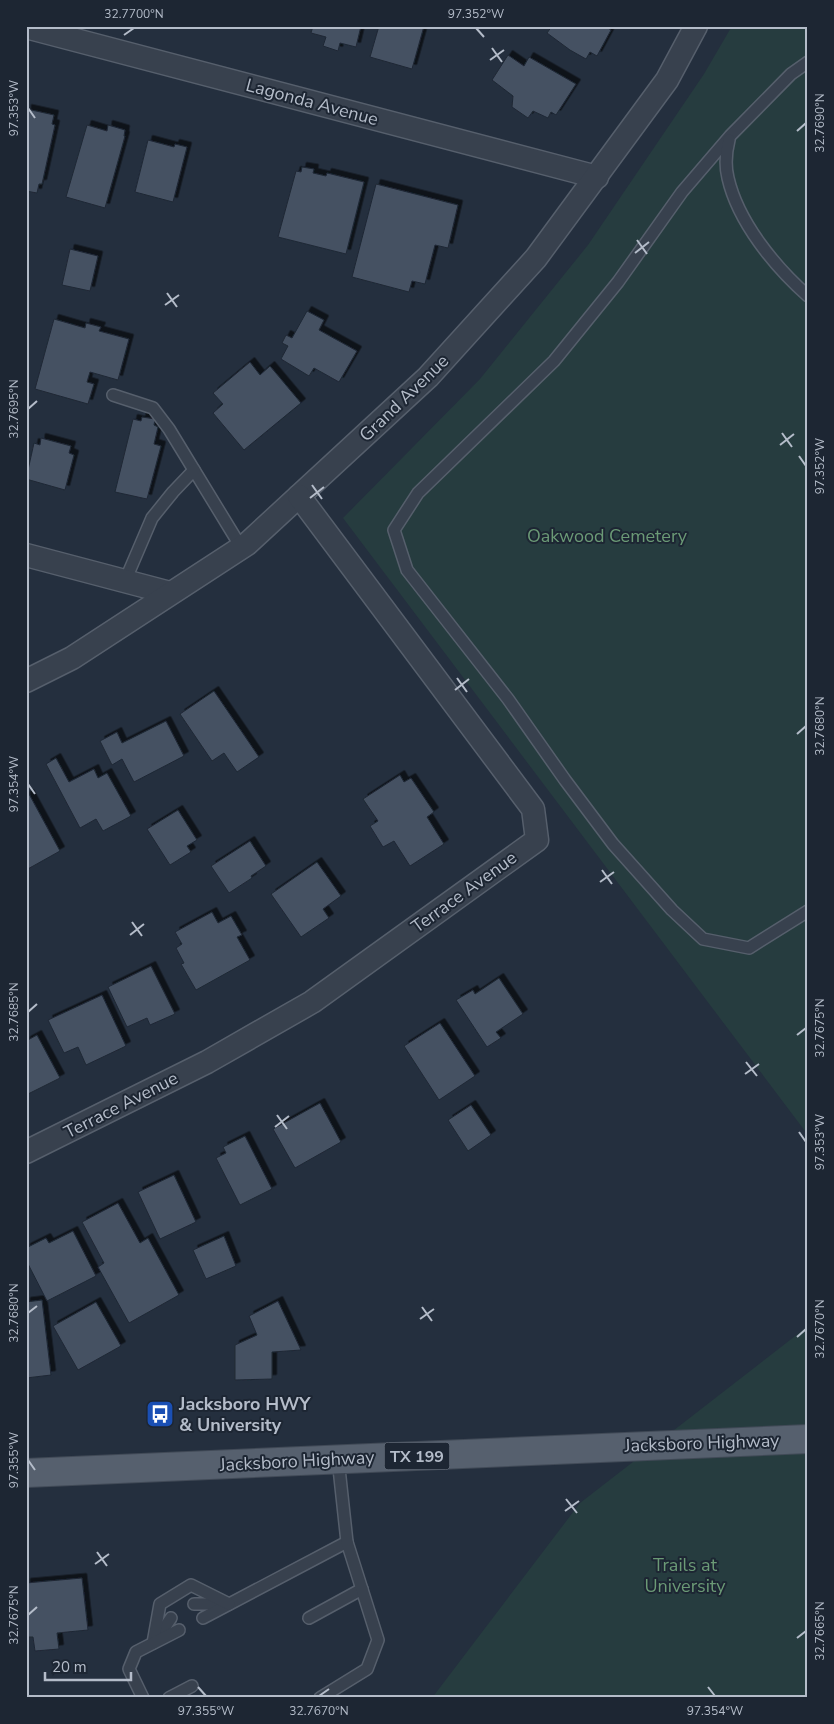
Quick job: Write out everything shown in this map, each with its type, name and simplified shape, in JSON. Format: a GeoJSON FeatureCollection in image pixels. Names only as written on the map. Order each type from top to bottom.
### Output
{"type":"FeatureCollection","features":[{"type":"Feature","properties":{"kind":"main road","name":"Jacksboro Highway"},"geometry":{"type":"LineString","coordinates":[[26,1473],[808,1439]]}},
{"type":"Feature","properties":{"kind":"street","name":"Grand Avenue"},"geometry":{"type":"LineString","coordinates":[[26,681],[72,658],[241,547],[428,377],[536,258],[667,80],[696,26]]}},
{"type":"Feature","properties":{"kind":"street","name":"Lagonda Avenue"},"geometry":{"type":"LineString","coordinates":[[26,27],[597,177]]}},
{"type":"Feature","properties":{"kind":"street","name":"Terrace Avenue"},"geometry":{"type":"LineString","coordinates":[[26,1152],[207,1062],[312,1002],[537,840],[533,809],[299,496]]}},
{"type":"Feature","properties":{"kind":"street"},"geometry":{"type":"LineString","coordinates":[[26,555],[170,593]]}},
{"type":"Feature","properties":{"kind":"lane"},"geometry":{"type":"LineString","coordinates":[[808,62],[791,74],[730,136],[682,192],[618,282],[554,361],[418,493],[394,530],[407,570],[508,698],[565,780],[613,844],[672,910],[703,939],[749,948],[808,911]]}},
{"type":"Feature","properties":{"kind":"lane"},"geometry":{"type":"LineString","coordinates":[[730,136],[726,152],[727,177],[739,210],[762,246],[808,296]]}},
{"type":"Feature","properties":{"kind":"lane"},"geometry":{"type":"LineString","coordinates":[[113,395],[153,408],[169,429],[241,547]]}},
{"type":"Feature","properties":{"kind":"lane"},"geometry":{"type":"LineString","coordinates":[[125,581],[152,518],[194,470]]}},
{"type":"Feature","properties":{"kind":"lane"},"geometry":{"type":"LineString","coordinates":[[320,1698],[367,1669],[378,1640],[347,1542],[338,1459]]}},
{"type":"Feature","properties":{"kind":"lane"},"geometry":{"type":"LineString","coordinates":[[202,1618],[347,1542]]}},
{"type":"Feature","properties":{"kind":"lane"},"geometry":{"type":"LineString","coordinates":[[153,1643],[160,1604],[191,1586],[229,1604]]}},
{"type":"Feature","properties":{"kind":"lane"},"geometry":{"type":"LineString","coordinates":[[309,1618],[362,1589]]}},
{"type":"Feature","properties":{"kind":"lane"},"geometry":{"type":"LineString","coordinates":[[194,1604],[229,1604]]}},
{"type":"Feature","properties":{"kind":"lane"},"geometry":{"type":"LineString","coordinates":[[153,1643],[171,1618]]}},
{"type":"Feature","properties":{"kind":"lane"},"geometry":{"type":"LineString","coordinates":[[143,1698],[129,1669],[136,1652],[179,1630]]}},
{"type":"Feature","properties":{"kind":"lane"},"geometry":{"type":"LineString","coordinates":[[169,1698],[192,1686]]}},
{"type":"Feature","properties":{"kind":"green space","name":"Oakwood Cemetery"},"geometry":{"type":"Polygon","coordinates":[[[732,26],[808,26],[808,1135],[343,518],[480,379],[588,245],[704,74],[732,26]]]}},
{"type":"Feature","properties":{"kind":"green space","name":"Trails at University"},"geometry":{"type":"Polygon","coordinates":[[[808,1326],[808,1698],[432,1698],[580,1503],[808,1326]]]}},
{"type":"Feature","properties":{"kind":"building"},"geometry":{"type":"Polygon","coordinates":[[[313,26],[361,26],[356,47],[340,43],[338,51],[323,46],[326,37],[311,33],[313,26]]]}},
{"type":"Feature","properties":{"kind":"building"},"geometry":{"type":"Polygon","coordinates":[[[379,26],[424,26],[412,69],[370,57],[379,26]]]}},
{"type":"Feature","properties":{"kind":"building"},"geometry":{"type":"Polygon","coordinates":[[[552,26],[605,26],[611,30],[597,56],[590,52],[586,59],[547,33],[552,26]]]}},
{"type":"Feature","properties":{"kind":"building"},"geometry":{"type":"Polygon","coordinates":[[[508,55],[524,66],[529,57],[576,84],[556,115],[551,112],[548,118],[533,111],[528,118],[512,107],[513,96],[492,80],[508,55]]]}},
{"type":"Feature","properties":{"kind":"building"},"geometry":{"type":"Polygon","coordinates":[[[27,109],[54,115],[52,124],[55,125],[42,184],[39,184],[37,193],[26,191],[27,109]]]}},
{"type":"Feature","properties":{"kind":"building"},"geometry":{"type":"Polygon","coordinates":[[[87,125],[107,131],[108,125],[125,130],[105,208],[66,197],[87,125]]]}},
{"type":"Feature","properties":{"kind":"building"},"geometry":{"type":"Polygon","coordinates":[[[148,140],[174,147],[175,144],[187,147],[173,202],[135,192],[148,140]]]}},
{"type":"Feature","properties":{"kind":"building"},"geometry":{"type":"Polygon","coordinates":[[[302,167],[314,169],[313,173],[326,176],[327,173],[364,182],[346,254],[278,237],[296,171],[301,172],[302,167]]]}},
{"type":"Feature","properties":{"kind":"building"},"geometry":{"type":"Polygon","coordinates":[[[376,184],[458,205],[448,248],[435,245],[425,284],[412,281],[409,292],[352,277],[376,184]]]}},
{"type":"Feature","properties":{"kind":"building"},"geometry":{"type":"Polygon","coordinates":[[[70,249],[98,256],[90,291],[62,285],[70,249]]]}},
{"type":"Feature","properties":{"kind":"building"},"geometry":{"type":"Polygon","coordinates":[[[307,311],[324,320],[319,330],[357,351],[339,382],[314,368],[309,376],[281,359],[288,346],[282,343],[286,335],[292,338],[307,311]]]}},
{"type":"Feature","properties":{"kind":"building"},"geometry":{"type":"Polygon","coordinates":[[[54,319],[85,328],[86,323],[101,327],[99,331],[129,339],[118,380],[90,372],[87,382],[94,384],[88,404],[35,389],[54,319]]]}},
{"type":"Feature","properties":{"kind":"building"},"geometry":{"type":"Polygon","coordinates":[[[250,362],[260,375],[270,366],[301,403],[244,450],[213,413],[223,404],[213,393],[250,362]]]}},
{"type":"Feature","properties":{"kind":"building"},"geometry":{"type":"Polygon","coordinates":[[[142,417],[155,419],[154,425],[158,427],[154,444],[161,446],[147,499],[115,492],[133,419],[141,421],[142,417]]]}},
{"type":"Feature","properties":{"kind":"building"},"geometry":{"type":"Polygon","coordinates":[[[41,438],[71,446],[69,453],[74,455],[65,490],[26,479],[34,443],[40,445],[41,438]]]}},
{"type":"Feature","properties":{"kind":"building"},"geometry":{"type":"Polygon","coordinates":[[[214,691],[259,757],[237,772],[224,753],[212,761],[180,714],[214,691]]]}},
{"type":"Feature","properties":{"kind":"building"},"geometry":{"type":"Polygon","coordinates":[[[166,721],[184,756],[134,782],[122,759],[112,765],[100,741],[117,732],[122,743],[166,721]]]}},
{"type":"Feature","properties":{"kind":"building"},"geometry":{"type":"Polygon","coordinates":[[[56,758],[69,782],[94,769],[98,778],[107,773],[131,816],[103,831],[96,819],[80,828],[46,764],[56,758]]]}},
{"type":"Feature","properties":{"kind":"building"},"geometry":{"type":"Polygon","coordinates":[[[400,775],[404,782],[411,778],[434,812],[427,817],[444,844],[410,866],[394,841],[383,847],[370,826],[378,821],[363,799],[400,775]]]}},
{"type":"Feature","properties":{"kind":"building"},"geometry":{"type":"Polygon","coordinates":[[[29,794],[60,851],[26,870],[26,796],[29,794]]]}},
{"type":"Feature","properties":{"kind":"building"},"geometry":{"type":"Polygon","coordinates":[[[178,810],[197,840],[187,846],[191,852],[170,865],[147,829],[178,810]]]}},
{"type":"Feature","properties":{"kind":"building"},"geometry":{"type":"Polygon","coordinates":[[[250,841],[266,866],[229,893],[211,866],[250,841]]]}},
{"type":"Feature","properties":{"kind":"building"},"geometry":{"type":"Polygon","coordinates":[[[317,862],[341,896],[323,909],[329,918],[301,937],[271,894],[317,862]]]}},
{"type":"Feature","properties":{"kind":"building"},"geometry":{"type":"Polygon","coordinates":[[[212,912],[218,923],[231,916],[242,935],[237,937],[250,960],[196,990],[181,964],[184,963],[176,948],[182,944],[175,932],[212,912]]]}},
{"type":"Feature","properties":{"kind":"building"},"geometry":{"type":"Polygon","coordinates":[[[151,966],[175,1014],[150,1025],[147,1018],[127,1027],[108,987],[151,966]]]}},
{"type":"Feature","properties":{"kind":"building"},"geometry":{"type":"Polygon","coordinates":[[[499,978],[523,1014],[496,1032],[501,1038],[487,1047],[456,1000],[473,990],[475,994],[499,978]]]}},
{"type":"Feature","properties":{"kind":"building"},"geometry":{"type":"Polygon","coordinates":[[[102,995],[126,1046],[86,1065],[78,1047],[64,1053],[48,1020],[102,995]]]}},
{"type":"Feature","properties":{"kind":"building"},"geometry":{"type":"Polygon","coordinates":[[[440,1023],[475,1076],[439,1100],[404,1046],[440,1023]]]}},
{"type":"Feature","properties":{"kind":"building"},"geometry":{"type":"Polygon","coordinates":[[[37,1035],[60,1078],[26,1095],[26,1041],[37,1035]]]}},
{"type":"Feature","properties":{"kind":"building"},"geometry":{"type":"Polygon","coordinates":[[[320,1103],[341,1142],[295,1168],[273,1129],[320,1103]]]}},
{"type":"Feature","properties":{"kind":"building"},"geometry":{"type":"Polygon","coordinates":[[[471,1105],[491,1135],[468,1151],[448,1120],[471,1105]]]}},
{"type":"Feature","properties":{"kind":"building"},"geometry":{"type":"Polygon","coordinates":[[[245,1136],[272,1189],[240,1205],[216,1158],[226,1153],[223,1147],[245,1136]]]}},
{"type":"Feature","properties":{"kind":"building"},"geometry":{"type":"Polygon","coordinates":[[[174,1175],[196,1222],[160,1239],[138,1192],[174,1175]]]}},
{"type":"Feature","properties":{"kind":"building"},"geometry":{"type":"Polygon","coordinates":[[[118,1203],[140,1243],[148,1238],[179,1295],[129,1323],[98,1267],[104,1263],[82,1222],[118,1203]]]}},
{"type":"Feature","properties":{"kind":"building"},"geometry":{"type":"Polygon","coordinates":[[[73,1231],[96,1276],[47,1301],[26,1260],[26,1248],[46,1238],[49,1243],[73,1231]]]}},
{"type":"Feature","properties":{"kind":"building"},"geometry":{"type":"Polygon","coordinates":[[[224,1236],[236,1266],[206,1279],[193,1250],[224,1236]]]}},
{"type":"Feature","properties":{"kind":"building"},"geometry":{"type":"Polygon","coordinates":[[[42,1300],[51,1375],[26,1378],[26,1302],[42,1300]]]}},
{"type":"Feature","properties":{"kind":"building"},"geometry":{"type":"Polygon","coordinates":[[[278,1301],[301,1350],[272,1352],[272,1379],[235,1380],[235,1345],[257,1335],[249,1316],[278,1301]]]}},
{"type":"Feature","properties":{"kind":"building"},"geometry":{"type":"Polygon","coordinates":[[[96,1302],[121,1346],[78,1370],[53,1326],[96,1302]]]}},
{"type":"Feature","properties":{"kind":"building"},"geometry":{"type":"Polygon","coordinates":[[[82,1578],[88,1630],[57,1633],[59,1649],[35,1651],[33,1637],[28,1637],[26,1583],[82,1578]]]}},
{"type":"Feature","properties":{"kind":"place","name":"Jacksboro HWY & University"},"geometry":{"type":"Point","coordinates":[160,1414]}}]}
